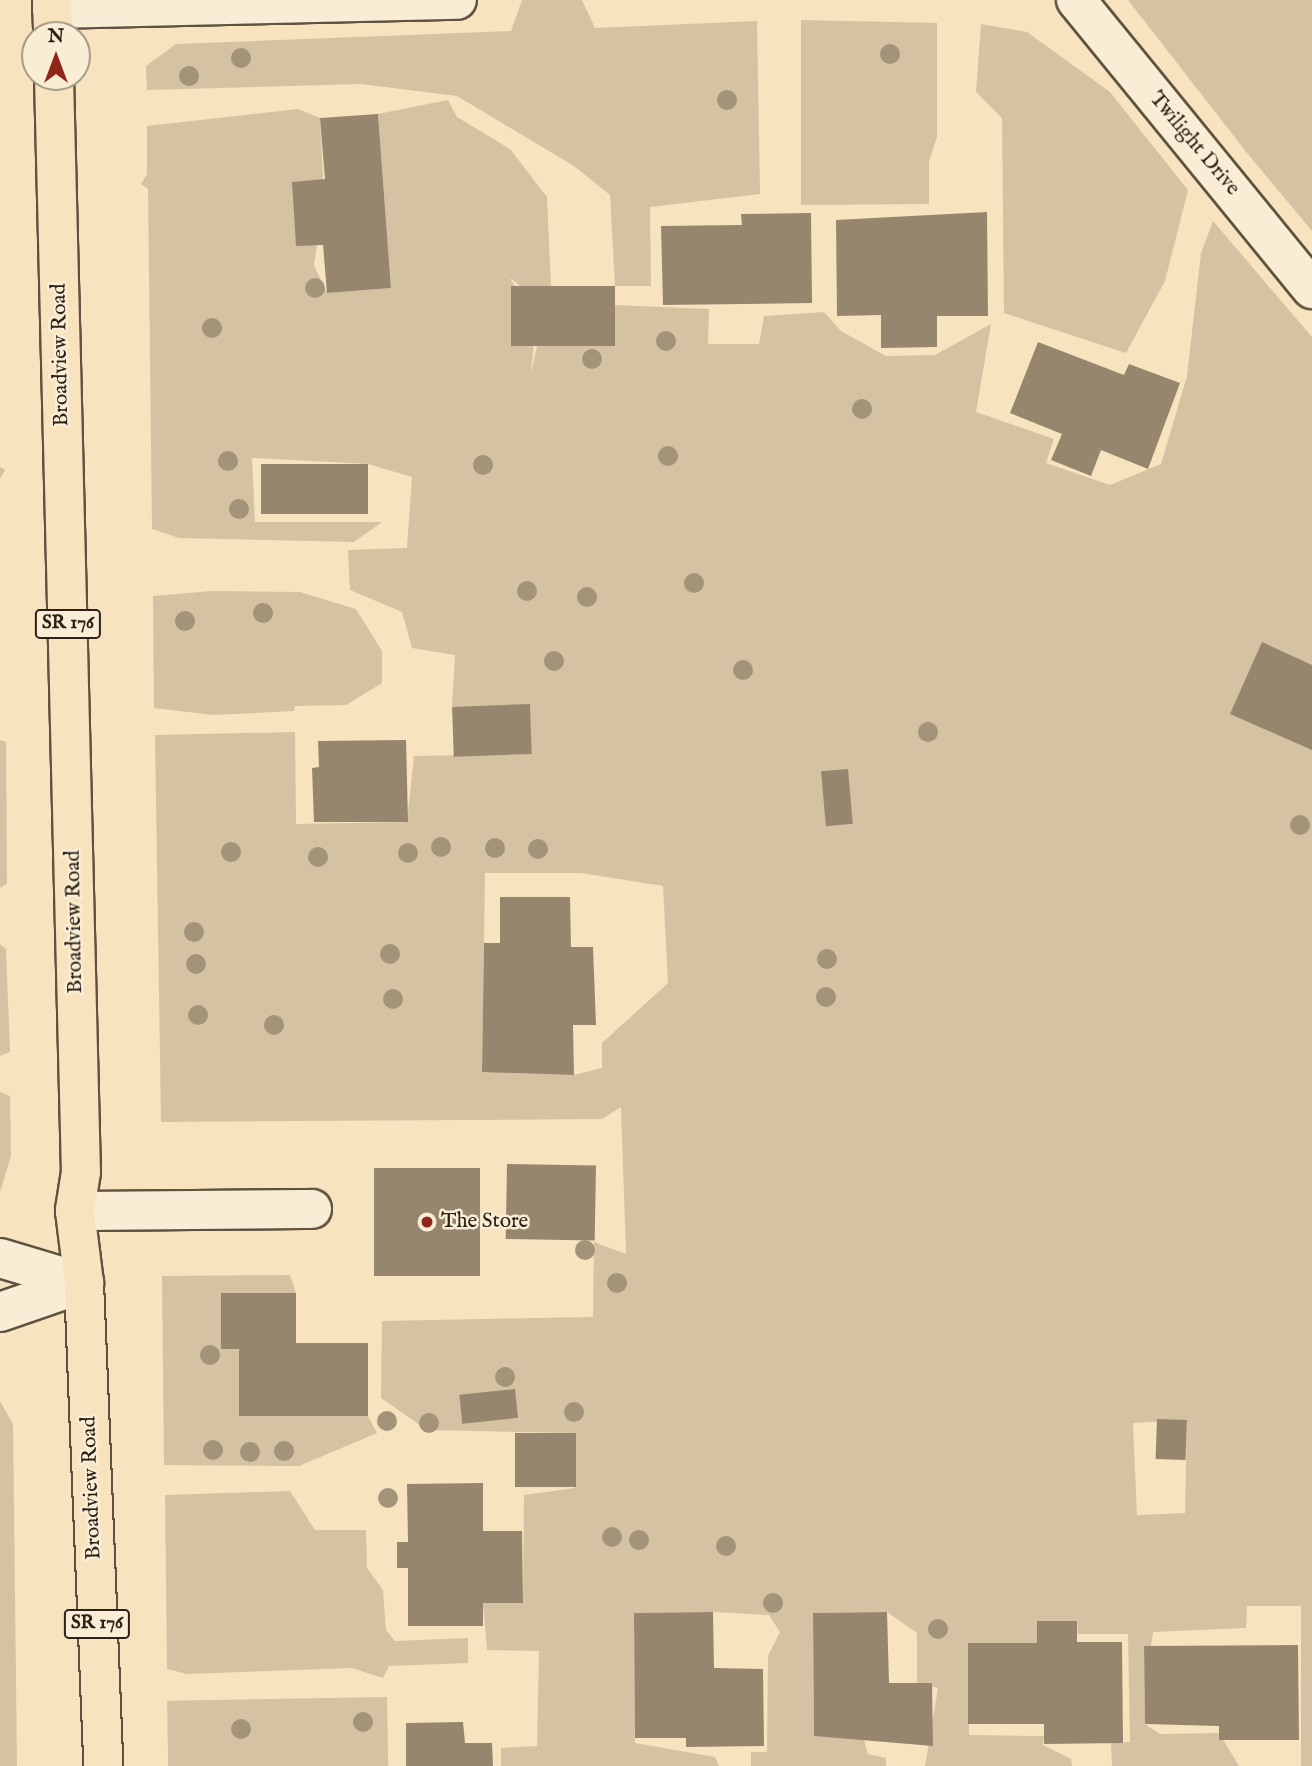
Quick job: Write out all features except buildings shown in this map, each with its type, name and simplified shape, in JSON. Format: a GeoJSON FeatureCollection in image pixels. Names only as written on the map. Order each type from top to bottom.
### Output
{"type":"FeatureCollection","features":[{"type":"Feature","properties":{"kind":"main road","name":"Broadview Road"},"geometry":{"type":"LineString","coordinates":[[54,91],[82,1172],[75,1211],[84,1283],[103,1766]]}},
{"type":"Feature","properties":{"kind":"street"},"geometry":{"type":"LineString","coordinates":[[53,15],[457,0]]}},
{"type":"Feature","properties":{"kind":"street","name":"Twilight Drive"},"geometry":{"type":"LineString","coordinates":[[1076,0],[1312,289]]}},
{"type":"Feature","properties":{"kind":"street"},"geometry":{"type":"LineString","coordinates":[[75,1211],[312,1209]]}},
{"type":"Feature","properties":{"kind":"street"},"geometry":{"type":"LineString","coordinates":[[0,1258],[84,1283]]}},
{"type":"Feature","properties":{"kind":"street"},"geometry":{"type":"LineString","coordinates":[[0,1312],[84,1283]]}},
{"type":"Feature","properties":{"kind":"shaded area"},"geometry":{"type":"Polygon","coordinates":[[[522,0],[582,0],[595,28],[757,21],[760,194],[650,207],[651,286],[615,286],[610,195],[574,166],[457,96],[361,84],[147,90],[146,66],[176,44],[511,31],[522,0]]]}},
{"type":"Feature","properties":{"kind":"shaded area"},"geometry":{"type":"Polygon","coordinates":[[[1128,0],[1312,0],[1312,231],[1247,153],[1128,0]]]}},
{"type":"Feature","properties":{"kind":"shaded area"},"geometry":{"type":"Polygon","coordinates":[[[801,20],[937,23],[937,137],[929,161],[929,204],[801,205],[801,20]]]}},
{"type":"Feature","properties":{"kind":"shaded area"},"geometry":{"type":"Polygon","coordinates":[[[981,24],[1027,32],[1110,92],[1188,190],[1165,281],[1126,353],[1004,313],[1002,118],[976,92],[981,24]]]}},
{"type":"Feature","properties":{"kind":"shaded area"},"geometry":{"type":"Polygon","coordinates":[[[448,100],[457,117],[510,149],[547,197],[551,286],[520,286],[510,278],[536,322],[531,373],[537,346],[615,346],[615,305],[709,309],[708,344],[759,344],[764,316],[824,312],[841,331],[886,356],[935,355],[991,324],[976,412],[1054,439],[1046,463],[1110,485],[1161,464],[1187,376],[1201,253],[1213,221],[1312,337],[1312,1766],[1301,1766],[1301,1606],[1247,1606],[1246,1628],[1153,1632],[1151,1646],[1144,1647],[1145,1724],[1160,1734],[1219,1733],[1239,1766],[1112,1766],[1111,1743],[1130,1742],[1128,1634],[1078,1634],[1077,1622],[1037,1643],[968,1643],[969,1735],[1044,1736],[1043,1745],[1071,1759],[1072,1766],[925,1766],[938,1688],[917,1683],[917,1633],[887,1612],[813,1613],[814,1736],[863,1737],[868,1754],[886,1758],[886,1766],[751,1766],[751,1752],[767,1752],[768,1656],[780,1632],[769,1615],[713,1612],[634,1613],[635,1743],[715,1757],[719,1766],[501,1766],[501,1748],[537,1746],[539,1651],[487,1650],[483,1603],[523,1602],[524,1495],[575,1488],[575,1433],[427,1430],[381,1398],[382,1321],[593,1317],[594,1242],[626,1254],[621,1107],[602,1119],[161,1122],[155,735],[295,732],[296,824],[407,822],[414,756],[531,754],[530,705],[452,706],[455,655],[412,648],[402,612],[350,590],[348,550],[407,548],[412,477],[368,464],[252,458],[255,522],[382,522],[354,542],[179,538],[152,529],[148,189],[141,184],[147,174],[147,126],[298,109],[320,118],[324,198],[314,265],[327,293],[391,288],[378,114],[448,100]],[[485,873],[482,1071],[574,1075],[602,1068],[602,1043],[668,983],[663,886],[581,873],[485,873]],[[1187,1420],[1133,1423],[1137,1515],[1185,1513],[1187,1420]]]}},
{"type":"Feature","properties":{"kind":"shaded area"},"geometry":{"type":"Polygon","coordinates":[[[212,591],[300,592],[356,609],[382,651],[382,683],[346,705],[295,706],[294,711],[213,715],[154,708],[153,596],[212,591]]]}},
{"type":"Feature","properties":{"kind":"shaded area"},"geometry":{"type":"Polygon","coordinates":[[[0,740],[6,742],[7,884],[0,888],[0,740]]]}},
{"type":"Feature","properties":{"kind":"shaded area"},"geometry":{"type":"Polygon","coordinates":[[[0,944],[6,949],[10,1052],[0,1056],[0,944]]]}},
{"type":"Feature","properties":{"kind":"shaded area"},"geometry":{"type":"Polygon","coordinates":[[[0,1092],[10,1096],[11,1156],[0,1192],[0,1092]]]}},
{"type":"Feature","properties":{"kind":"shaded area"},"geometry":{"type":"Polygon","coordinates":[[[290,1275],[296,1293],[221,1294],[221,1349],[239,1349],[239,1416],[368,1416],[377,1433],[299,1466],[164,1465],[162,1276],[290,1275]]]}},
{"type":"Feature","properties":{"kind":"shaded area"},"geometry":{"type":"Polygon","coordinates":[[[0,1401],[13,1424],[17,1766],[0,1766],[0,1401]]]}},
{"type":"Feature","properties":{"kind":"shaded area"},"geometry":{"type":"Polygon","coordinates":[[[290,1491],[315,1530],[366,1530],[367,1568],[383,1590],[386,1630],[395,1641],[468,1638],[468,1663],[389,1666],[383,1678],[352,1668],[187,1674],[167,1669],[165,1495],[290,1491]]]}},
{"type":"Feature","properties":{"kind":"shaded area"},"geometry":{"type":"Polygon","coordinates":[[[387,1697],[388,1766],[168,1766],[167,1701],[387,1697]]]}},
{"type":"Feature","properties":{"kind":"place","name":"The Store"},"geometry":{"type":"Point","coordinates":[427,1222]}}]}
